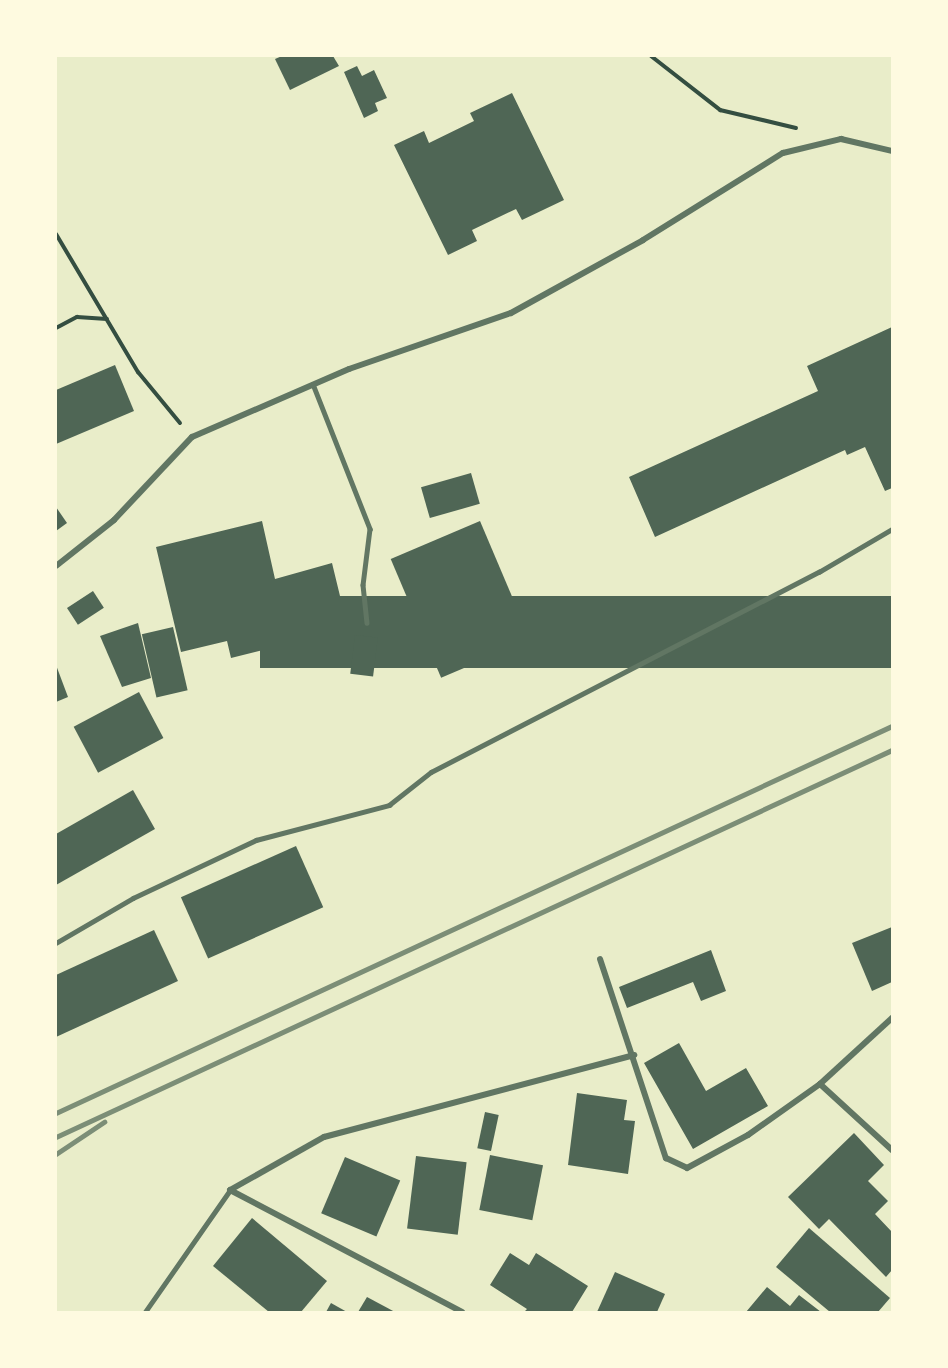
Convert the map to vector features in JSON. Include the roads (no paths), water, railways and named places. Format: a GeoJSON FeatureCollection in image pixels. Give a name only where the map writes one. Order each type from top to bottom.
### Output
{"type":"FeatureCollection","features":[{"type":"Feature","properties":{"kind":"street"},"geometry":{"type":"LineString","coordinates":[[56,566],[114,520],[192,437],[314,384],[511,313],[643,240],[783,153],[841,139],[892,151]]}},
{"type":"Feature","properties":{"kind":"street"},"geometry":{"type":"LineString","coordinates":[[600,959],[634,1055],[666,1158],[687,1168],[748,1135],[820,1084],[892,1018]]}},
{"type":"Feature","properties":{"kind":"street"},"geometry":{"type":"LineString","coordinates":[[230,1190],[324,1137],[634,1055]]}},
{"type":"Feature","properties":{"kind":"street"},"geometry":{"type":"LineString","coordinates":[[820,1084],[892,1150]]}},
{"type":"Feature","properties":{"kind":"street"},"geometry":{"type":"LineString","coordinates":[[230,1190],[462,1312]]}},
{"type":"Feature","properties":{"kind":"lane"},"geometry":{"type":"LineString","coordinates":[[314,384],[370,529],[363,585],[367,623]]}},
{"type":"Feature","properties":{"kind":"lane"},"geometry":{"type":"LineString","coordinates":[[56,943],[133,898],[256,840],[389,805],[431,772],[819,572],[892,530]]}},
{"type":"Feature","properties":{"kind":"lane"},"geometry":{"type":"LineString","coordinates":[[145,1312],[230,1190]]}},
{"type":"Feature","properties":{"kind":"railway"},"geometry":{"type":"LineString","coordinates":[[56,1113],[892,726]]}},
{"type":"Feature","properties":{"kind":"railway"},"geometry":{"type":"LineString","coordinates":[[56,1137],[892,750]]}},
{"type":"Feature","properties":{"kind":"railway"},"geometry":{"type":"LineString","coordinates":[[56,1154],[104,1122]]}}]}
